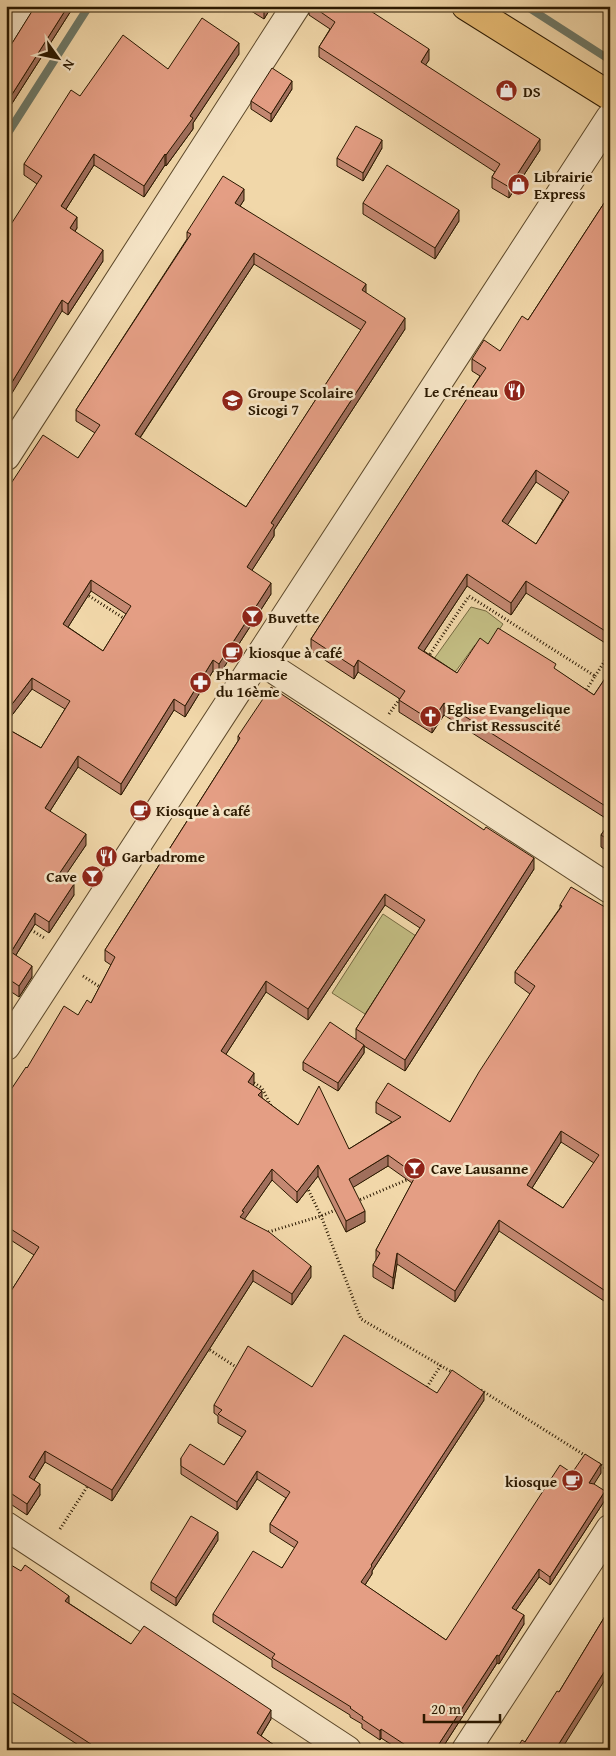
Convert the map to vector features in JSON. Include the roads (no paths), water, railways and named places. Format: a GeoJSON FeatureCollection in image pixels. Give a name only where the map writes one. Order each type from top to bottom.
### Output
{"type":"FeatureCollection","features":[{"type":"Feature","properties":{"kind":"main road"},"geometry":{"type":"LineString","coordinates":[[466,6],[610,96]]}},
{"type":"Feature","properties":{"kind":"street"},"geometry":{"type":"LineString","coordinates":[[6,29],[21,6]]}},
{"type":"Feature","properties":{"kind":"street"},"geometry":{"type":"LineString","coordinates":[[6,456],[296,6]]}},
{"type":"Feature","properties":{"kind":"street"},"geometry":{"type":"LineString","coordinates":[[6,1046],[610,118]]}},
{"type":"Feature","properties":{"kind":"street"},"geometry":{"type":"LineString","coordinates":[[258,659],[610,889]]}},
{"type":"Feature","properties":{"kind":"street"},"geometry":{"type":"LineString","coordinates":[[6,1526],[347,1750]]}},
{"type":"Feature","properties":{"kind":"street"},"geometry":{"type":"LineString","coordinates":[[466,1750],[610,1528]]}},
{"type":"Feature","properties":{"kind":"waterway"},"geometry":{"type":"LineString","coordinates":[[6,136],[89,6]]}},
{"type":"Feature","properties":{"kind":"waterway"},"geometry":{"type":"LineString","coordinates":[[526,6],[610,60]]}},
{"type":"Feature","properties":{"kind":"place","name":"DS"},"geometry":{"type":"Point","coordinates":[507,91]}},
{"type":"Feature","properties":{"kind":"place","name":"Librairie Express"},"geometry":{"type":"Point","coordinates":[518,185]}},
{"type":"Feature","properties":{"kind":"place","name":"Le Créneau"},"geometry":{"type":"Point","coordinates":[514,391]}},
{"type":"Feature","properties":{"kind":"place","name":"Groupe Scolaire Sicogi 7"},"geometry":{"type":"Point","coordinates":[232,401]}},
{"type":"Feature","properties":{"kind":"place","name":"Buvette"},"geometry":{"type":"Point","coordinates":[252,617]}},
{"type":"Feature","properties":{"kind":"place","name":"kiosque à café"},"geometry":{"type":"Point","coordinates":[233,652]}},
{"type":"Feature","properties":{"kind":"place","name":"Pharmacie du 16ème"},"geometry":{"type":"Point","coordinates":[200,683]}},
{"type":"Feature","properties":{"kind":"place","name":"Eglise Evangelique Christ Ressuscité"},"geometry":{"type":"Point","coordinates":[431,717]}},
{"type":"Feature","properties":{"kind":"place","name":"Kiosque à café"},"geometry":{"type":"Point","coordinates":[140,810]}},
{"type":"Feature","properties":{"kind":"place","name":"Garbadrome"},"geometry":{"type":"Point","coordinates":[106,856]}},
{"type":"Feature","properties":{"kind":"place","name":"Cave"},"geometry":{"type":"Point","coordinates":[93,876]}},
{"type":"Feature","properties":{"kind":"place","name":"Cave Lausanne"},"geometry":{"type":"Point","coordinates":[415,1168]}},
{"type":"Feature","properties":{"kind":"place","name":"kiosque"},"geometry":{"type":"Point","coordinates":[573,1481]}}]}
